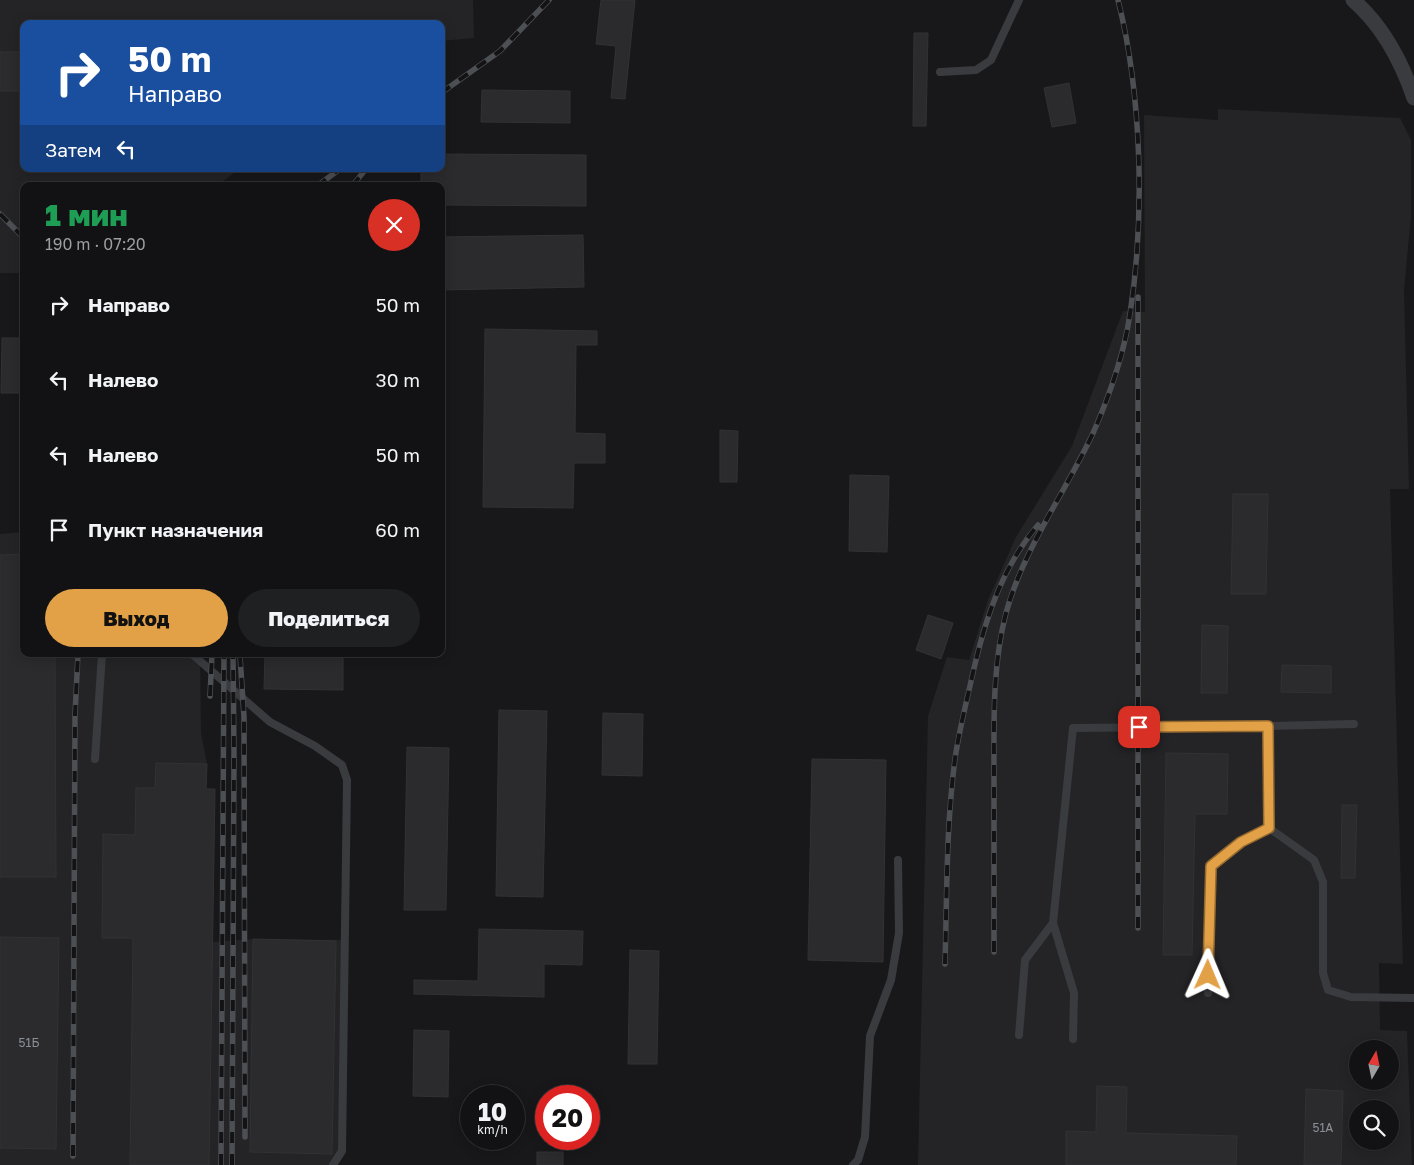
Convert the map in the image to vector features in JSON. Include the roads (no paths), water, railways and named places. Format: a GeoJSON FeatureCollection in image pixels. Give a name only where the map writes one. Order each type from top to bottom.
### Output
{"type":"FeatureCollection","features":[{"type":"Feature","properties":{"kind":"street"},"geometry":{"type":"LineString","coordinates":[[1353,0],[1364,10],[1389,44],[1406,73],[1414,98]]}},
{"type":"Feature","properties":{"kind":"lane"},"geometry":{"type":"LineString","coordinates":[[940,72],[976,70],[991,60],[1020,0]]}},
{"type":"Feature","properties":{"kind":"lane"},"geometry":{"type":"LineString","coordinates":[[96,759],[102,657]]}},
{"type":"Feature","properties":{"kind":"lane"},"geometry":{"type":"LineString","coordinates":[[195,657],[270,722],[315,746],[342,765],[347,780],[342,1151],[333,1165]]}},
{"type":"Feature","properties":{"kind":"lane"},"geometry":{"type":"LineString","coordinates":[[1073,1039],[1074,993],[1053,923],[1073,728],[1354,724]]}},
{"type":"Feature","properties":{"kind":"lane"},"geometry":{"type":"LineString","coordinates":[[1268,726],[1269,828]]}},
{"type":"Feature","properties":{"kind":"lane"},"geometry":{"type":"LineString","coordinates":[[1208,993],[1211,866],[1241,842],[1269,828]]}},
{"type":"Feature","properties":{"kind":"lane"},"geometry":{"type":"LineString","coordinates":[[1269,828],[1314,860],[1323,882],[1323,973],[1328,990],[1351,997],[1414,998]]}},
{"type":"Feature","properties":{"kind":"lane"},"geometry":{"type":"LineString","coordinates":[[852,1165],[858,1160],[865,1136],[870,1036],[890,980],[899,933],[898,860]]}},
{"type":"Feature","properties":{"kind":"lane"},"geometry":{"type":"LineString","coordinates":[[1019,1035],[1026,960],[1053,923]]}},
{"type":"Feature","properties":{"kind":"railway"},"geometry":{"type":"LineString","coordinates":[[445,90],[500,51],[549,0]]}},
{"type":"Feature","properties":{"kind":"railway"},"geometry":{"type":"LineString","coordinates":[[994,952],[994,716],[996,674],[1001,633],[1023,565],[1083,454],[1111,388],[1127,329],[1135,277],[1138,237],[1139,156],[1132,76],[1118,0]]}},
{"type":"Feature","properties":{"kind":"railway"},"geometry":{"type":"LineString","coordinates":[[322,182],[336,172]]}},
{"type":"Feature","properties":{"kind":"railway"},"geometry":{"type":"LineString","coordinates":[[355,182],[364,172]]}},
{"type":"Feature","properties":{"kind":"railway"},"geometry":{"type":"LineString","coordinates":[[0,214],[20,234]]}},
{"type":"Feature","properties":{"kind":"railway"},"geometry":{"type":"LineString","coordinates":[[1138,297],[1138,928]]}},
{"type":"Feature","properties":{"kind":"railway"},"geometry":{"type":"LineString","coordinates":[[945,964],[950,810],[955,759],[961,728],[988,617],[1014,559],[1038,525]]}},
{"type":"Feature","properties":{"kind":"railway"},"geometry":{"type":"LineString","coordinates":[[73,1156],[75,715],[78,657]]}},
{"type":"Feature","properties":{"kind":"railway"},"geometry":{"type":"LineString","coordinates":[[210,696],[212,657]]}},
{"type":"Feature","properties":{"kind":"railway"},"geometry":{"type":"LineString","coordinates":[[221,1165],[224,657]]}},
{"type":"Feature","properties":{"kind":"railway"},"geometry":{"type":"LineString","coordinates":[[232,1165],[233,657]]}},
{"type":"Feature","properties":{"kind":"railway"},"geometry":{"type":"LineString","coordinates":[[240,657],[244,717],[245,1137]]}}]}
